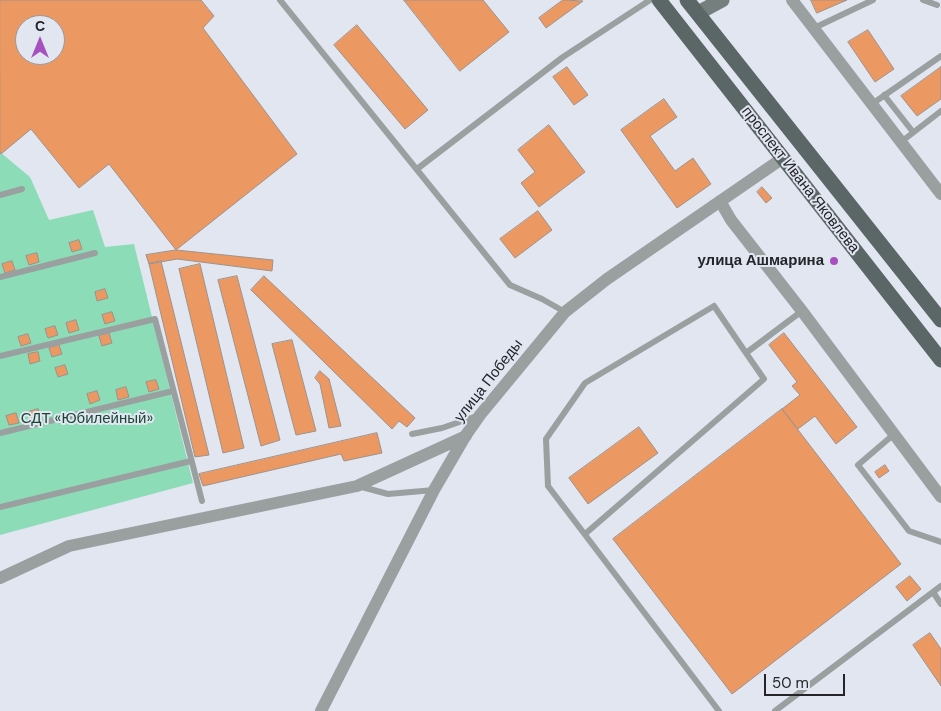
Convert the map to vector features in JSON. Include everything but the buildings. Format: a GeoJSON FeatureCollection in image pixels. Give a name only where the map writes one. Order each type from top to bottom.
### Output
{"type":"FeatureCollection","features":[{"type":"Feature","properties":{"kind":"main road","name":"проспект Ивана Яковлева"},"geometry":{"type":"LineString","coordinates":[[658,0],[941,360]]}},
{"type":"Feature","properties":{"kind":"main road","name":"проспект Ивана Яковлева"},"geometry":{"type":"LineString","coordinates":[[687,0],[941,320]]}},
{"type":"Feature","properties":{"kind":"main road"},"geometry":{"type":"LineString","coordinates":[[678,26],[722,0]]}},
{"type":"Feature","properties":{"kind":"street"},"geometry":{"type":"LineString","coordinates":[[792,0],[941,194]]}},
{"type":"Feature","properties":{"kind":"street","name":"улица Победы"},"geometry":{"type":"LineString","coordinates":[[321,711],[434,490],[466,436],[480,415],[565,312],[607,279],[783,158]]}},
{"type":"Feature","properties":{"kind":"street"},"geometry":{"type":"LineString","coordinates":[[720,201],[731,220],[941,498]]}},
{"type":"Feature","properties":{"kind":"street"},"geometry":{"type":"LineString","coordinates":[[0,578],[69,546],[357,486],[466,436]]}},
{"type":"Feature","properties":{"kind":"lane"},"geometry":{"type":"LineString","coordinates":[[280,0],[510,285],[565,312]]}},
{"type":"Feature","properties":{"kind":"lane"},"geometry":{"type":"LineString","coordinates":[[417,169],[564,57],[650,0]]}},
{"type":"Feature","properties":{"kind":"lane"},"geometry":{"type":"LineString","coordinates":[[814,28],[873,0]]}},
{"type":"Feature","properties":{"kind":"lane"},"geometry":{"type":"LineString","coordinates":[[924,0],[937,5]]}},
{"type":"Feature","properties":{"kind":"lane"},"geometry":{"type":"LineString","coordinates":[[872,104],[941,56]]}},
{"type":"Feature","properties":{"kind":"lane"},"geometry":{"type":"LineString","coordinates":[[884,96],[913,132]]}},
{"type":"Feature","properties":{"kind":"lane"},"geometry":{"type":"LineString","coordinates":[[901,142],[941,111]]}},
{"type":"Feature","properties":{"kind":"lane"},"geometry":{"type":"LineString","coordinates":[[0,195],[22,189]]}},
{"type":"Feature","properties":{"kind":"lane"},"geometry":{"type":"LineString","coordinates":[[0,277],[95,253]]}},
{"type":"Feature","properties":{"kind":"lane"},"geometry":{"type":"LineString","coordinates":[[585,534],[764,379],[714,306],[584,383],[546,439],[548,486],[719,711]]}},
{"type":"Feature","properties":{"kind":"lane"},"geometry":{"type":"LineString","coordinates":[[746,353],[802,312]]}},
{"type":"Feature","properties":{"kind":"lane"},"geometry":{"type":"LineString","coordinates":[[0,356],[155,319],[202,501]]}},
{"type":"Feature","properties":{"kind":"lane"},"geometry":{"type":"LineString","coordinates":[[0,433],[173,392]]}},
{"type":"Feature","properties":{"kind":"lane"},"geometry":{"type":"LineString","coordinates":[[412,434],[442,428],[480,415]]}},
{"type":"Feature","properties":{"kind":"lane"},"geometry":{"type":"LineString","coordinates":[[893,435],[858,465],[909,531],[941,542]]}},
{"type":"Feature","properties":{"kind":"lane"},"geometry":{"type":"LineString","coordinates":[[0,507],[191,461]]}},
{"type":"Feature","properties":{"kind":"lane"},"geometry":{"type":"LineString","coordinates":[[357,486],[388,494],[434,490]]}},
{"type":"Feature","properties":{"kind":"lane"},"geometry":{"type":"LineString","coordinates":[[775,711],[941,586]]}},
{"type":"Feature","properties":{"kind":"lane"},"geometry":{"type":"LineString","coordinates":[[933,592],[941,604]]}},
{"type":"Feature","properties":{"kind":"green space","name":"СДТ «Юбилейный»"},"geometry":{"type":"Polygon","coordinates":[[[0,152],[30,177],[49,220],[93,210],[105,247],[134,244],[193,483],[0,535],[0,152]]]}},
{"type":"Feature","properties":{"kind":"place","name":"улица Ашмарина"},"geometry":{"type":"Point","coordinates":[834,261]}}]}
